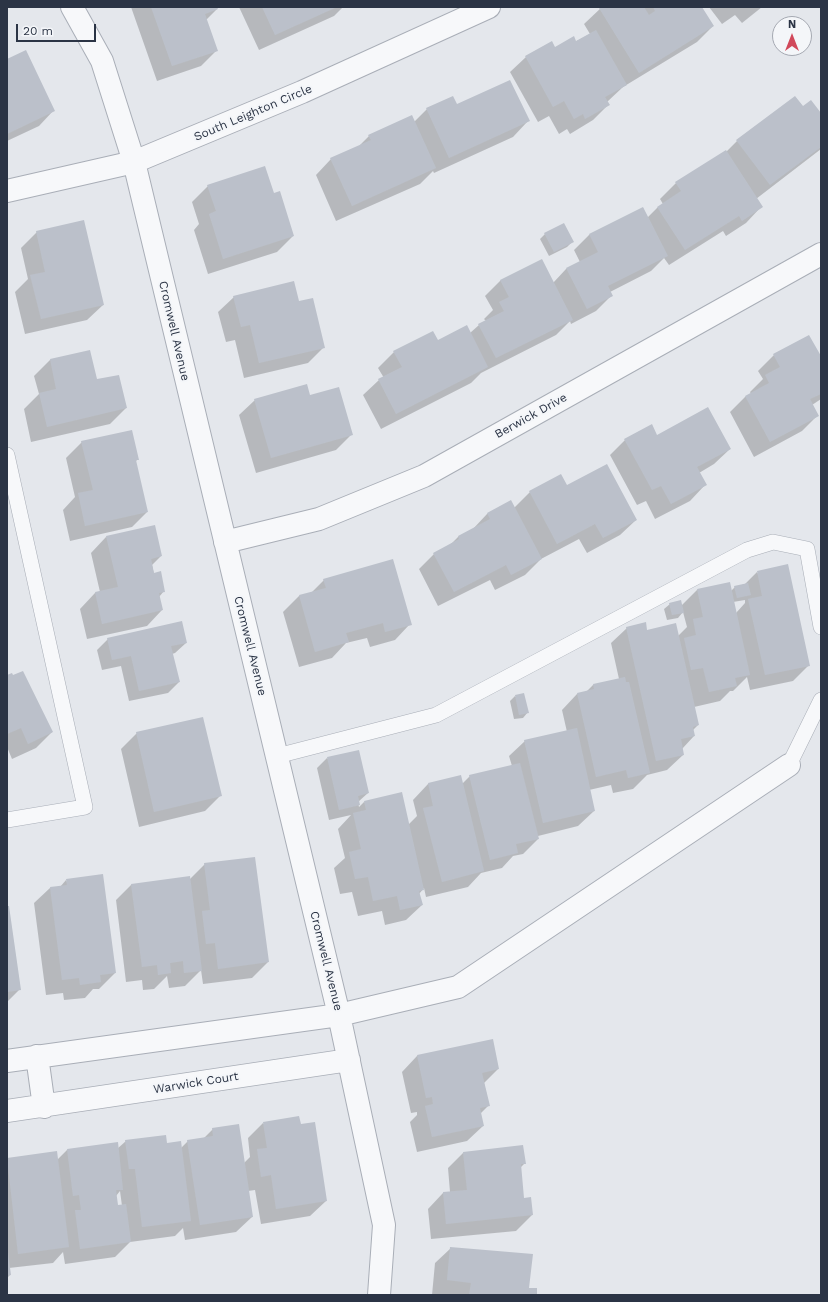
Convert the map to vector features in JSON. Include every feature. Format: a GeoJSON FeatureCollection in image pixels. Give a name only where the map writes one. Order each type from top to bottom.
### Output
{"type":"FeatureCollection","features":[{"type":"Feature","properties":{"kind":"street","name":"Cromwell Avenue"},"geometry":{"type":"LineString","coordinates":[[72,7],[102,61],[134,162],[339,1015],[384,1225],[379,1295]]}},
{"type":"Feature","properties":{"kind":"street","name":"South Leighton Circle"},"geometry":{"type":"LineString","coordinates":[[7,191],[134,162],[302,92],[489,7]]}},
{"type":"Feature","properties":{"kind":"street","name":"Berwick Drive"},"geometry":{"type":"LineString","coordinates":[[225,542],[319,519],[424,476],[821,254]]}},
{"type":"Feature","properties":{"kind":"street"},"geometry":{"type":"LineString","coordinates":[[7,1061],[339,1015],[458,987],[790,765]]}},
{"type":"Feature","properties":{"kind":"street"},"geometry":{"type":"LineString","coordinates":[[37,1056],[44,1107]]}},
{"type":"Feature","properties":{"kind":"street","name":"Warwick Court"},"geometry":{"type":"LineString","coordinates":[[7,1112],[349,1060]]}},
{"type":"Feature","properties":{"kind":"lane"},"geometry":{"type":"LineString","coordinates":[[7,455],[85,807],[7,820]]}},
{"type":"Feature","properties":{"kind":"lane"},"geometry":{"type":"LineString","coordinates":[[277,756],[436,715],[747,550],[773,542],[807,549],[821,627]]}},
{"type":"Feature","properties":{"kind":"lane"},"geometry":{"type":"LineString","coordinates":[[790,765],[821,700]]}},
{"type":"Feature","properties":{"kind":"building"},"geometry":{"type":"Polygon","coordinates":[[[151,7],[217,7],[218,9],[205,14],[218,51],[172,66],[151,7]]]}},
{"type":"Feature","properties":{"kind":"building"},"geometry":{"type":"Polygon","coordinates":[[[262,7],[337,7],[275,35],[262,7]]]}},
{"type":"Feature","properties":{"kind":"building"},"geometry":{"type":"Polygon","coordinates":[[[644,7],[649,15],[655,11],[653,7],[702,7],[714,26],[639,73],[599,8],[644,7]]]}},
{"type":"Feature","properties":{"kind":"building"},"geometry":{"type":"Polygon","coordinates":[[[596,30],[627,85],[605,97],[610,105],[585,119],[583,114],[574,119],[564,101],[553,107],[525,56],[552,41],[555,47],[574,36],[576,41],[596,30]]]}},
{"type":"Feature","properties":{"kind":"building"},"geometry":{"type":"Polygon","coordinates":[[[26,50],[55,111],[7,134],[7,59],[26,50]]]}},
{"type":"Feature","properties":{"kind":"building"},"geometry":{"type":"Polygon","coordinates":[[[510,80],[530,121],[449,158],[426,108],[453,96],[457,104],[510,80]]]}},
{"type":"Feature","properties":{"kind":"building"},"geometry":{"type":"Polygon","coordinates":[[[795,96],[803,106],[811,100],[821,113],[821,147],[770,185],[736,140],[795,96]]]}},
{"type":"Feature","properties":{"kind":"building"},"geometry":{"type":"Polygon","coordinates":[[[412,115],[436,168],[352,206],[330,158],[371,140],[368,135],[412,115]]]}},
{"type":"Feature","properties":{"kind":"building"},"geometry":{"type":"Polygon","coordinates":[[[726,150],[763,207],[742,221],[739,216],[685,250],[657,207],[681,191],[675,182],[726,150]]]}},
{"type":"Feature","properties":{"kind":"building"},"geometry":{"type":"Polygon","coordinates":[[[265,166],[274,193],[280,191],[294,236],[223,259],[209,214],[216,211],[207,185],[265,166]]]}},
{"type":"Feature","properties":{"kind":"building"},"geometry":{"type":"Polygon","coordinates":[[[643,207],[668,256],[608,286],[613,296],[587,309],[566,268],[598,252],[589,234],[643,207]]]}},
{"type":"Feature","properties":{"kind":"building"},"geometry":{"type":"Polygon","coordinates":[[[84,220],[104,305],[41,319],[30,275],[45,272],[36,231],[84,220]]]}},
{"type":"Feature","properties":{"kind":"building"},"geometry":{"type":"Polygon","coordinates":[[[564,223],[574,242],[554,252],[544,233],[564,223]]]}},
{"type":"Feature","properties":{"kind":"building"},"geometry":{"type":"Polygon","coordinates":[[[542,259],[573,320],[496,358],[478,324],[504,311],[499,302],[509,297],[500,280],[542,259]]]}},
{"type":"Feature","properties":{"kind":"building"},"geometry":{"type":"Polygon","coordinates":[[[294,281],[299,301],[313,298],[325,348],[259,363],[250,325],[241,327],[233,296],[294,281]]]}},
{"type":"Feature","properties":{"kind":"building"},"geometry":{"type":"Polygon","coordinates":[[[467,325],[488,367],[396,414],[378,379],[402,367],[393,351],[433,331],[438,340],[467,325]]]}},
{"type":"Feature","properties":{"kind":"building"},"geometry":{"type":"Polygon","coordinates":[[[809,335],[821,356],[821,394],[810,399],[819,416],[770,442],[745,396],[769,383],[765,375],[780,367],[773,354],[809,335]]]}},
{"type":"Feature","properties":{"kind":"building"},"geometry":{"type":"Polygon","coordinates":[[[90,350],[97,379],[119,375],[127,408],[47,427],[39,393],[56,389],[50,359],[90,350]]]}},
{"type":"Feature","properties":{"kind":"building"},"geometry":{"type":"Polygon","coordinates":[[[307,384],[310,395],[339,387],[353,435],[271,458],[254,399],[307,384]]]}},
{"type":"Feature","properties":{"kind":"building"},"geometry":{"type":"Polygon","coordinates":[[[708,407],[731,449],[697,467],[707,485],[671,504],[661,486],[652,490],[624,439],[652,424],[657,435],[708,407]]]}},
{"type":"Feature","properties":{"kind":"building"},"geometry":{"type":"Polygon","coordinates":[[[132,430],[139,460],[136,460],[148,512],[85,526],[78,493],[93,490],[81,441],[132,430]]]}},
{"type":"Feature","properties":{"kind":"building"},"geometry":{"type":"Polygon","coordinates":[[[607,464],[637,520],[603,538],[595,524],[557,544],[529,491],[561,474],[567,485],[607,464]]]}},
{"type":"Feature","properties":{"kind":"building"},"geometry":{"type":"Polygon","coordinates":[[[511,500],[542,559],[511,575],[506,565],[454,592],[433,553],[459,539],[458,536],[490,519],[487,513],[511,500]]]}},
{"type":"Feature","properties":{"kind":"building"},"geometry":{"type":"Polygon","coordinates":[[[155,525],[162,556],[151,559],[154,573],[161,571],[165,592],[159,593],[163,610],[102,624],[95,592],[118,587],[106,536],[155,525]]]}},
{"type":"Feature","properties":{"kind":"building"},"geometry":{"type":"Polygon","coordinates":[[[393,559],[412,625],[385,632],[383,623],[346,633],[349,642],[315,652],[299,595],[326,588],[323,579],[393,559]]]}},
{"type":"Feature","properties":{"kind":"building"},"geometry":{"type":"Polygon","coordinates":[[[788,564],[810,666],[765,675],[748,599],[762,596],[757,571],[788,564]]]}},
{"type":"Feature","properties":{"kind":"building"},"geometry":{"type":"Polygon","coordinates":[[[730,582],[750,675],[735,678],[737,686],[709,692],[703,668],[691,670],[684,638],[696,635],[693,619],[703,617],[697,589],[730,582]]]}},
{"type":"Feature","properties":{"kind":"building"},"geometry":{"type":"Polygon","coordinates":[[[748,583],[751,595],[737,598],[734,586],[748,583]]]}},
{"type":"Feature","properties":{"kind":"building"},"geometry":{"type":"Polygon","coordinates":[[[681,600],[684,613],[672,615],[669,603],[681,600]]]}},
{"type":"Feature","properties":{"kind":"building"},"geometry":{"type":"Polygon","coordinates":[[[182,621],[187,643],[171,646],[180,682],[139,691],[131,656],[112,660],[107,638],[182,621]]]}},
{"type":"Feature","properties":{"kind":"building"},"geometry":{"type":"Polygon","coordinates":[[[646,622],[647,630],[676,623],[699,725],[693,727],[695,736],[681,739],[684,755],[656,761],[626,627],[646,622]]]}},
{"type":"Feature","properties":{"kind":"building"},"geometry":{"type":"Polygon","coordinates":[[[23,671],[53,732],[28,744],[21,728],[7,734],[7,675],[12,673],[13,675],[23,671]]]}},
{"type":"Feature","properties":{"kind":"building"},"geometry":{"type":"Polygon","coordinates":[[[625,677],[626,682],[629,682],[650,773],[628,778],[626,770],[596,777],[577,693],[594,689],[593,684],[625,677]]]}},
{"type":"Feature","properties":{"kind":"building"},"geometry":{"type":"Polygon","coordinates":[[[524,693],[529,713],[519,715],[515,695],[524,693]]]}},
{"type":"Feature","properties":{"kind":"building"},"geometry":{"type":"Polygon","coordinates":[[[203,717],[222,796],[154,812],[136,732],[203,717]]]}},
{"type":"Feature","properties":{"kind":"building"},"geometry":{"type":"Polygon","coordinates":[[[577,728],[595,811],[543,823],[524,740],[577,728]]]}},
{"type":"Feature","properties":{"kind":"building"},"geometry":{"type":"Polygon","coordinates":[[[359,750],[369,793],[358,796],[360,805],[339,810],[327,757],[359,750]]]}},
{"type":"Feature","properties":{"kind":"building"},"geometry":{"type":"Polygon","coordinates":[[[520,763],[539,839],[516,844],[518,853],[490,860],[469,775],[520,763]]]}},
{"type":"Feature","properties":{"kind":"building"},"geometry":{"type":"Polygon","coordinates":[[[461,775],[484,871],[442,882],[423,808],[433,806],[428,783],[461,775]]]}},
{"type":"Feature","properties":{"kind":"building"},"geometry":{"type":"Polygon","coordinates":[[[402,792],[424,890],[419,891],[423,905],[400,910],[397,896],[373,901],[368,877],[355,879],[349,852],[361,849],[353,813],[366,810],[364,801],[402,792]]]}},
{"type":"Feature","properties":{"kind":"building"},"geometry":{"type":"Polygon","coordinates":[[[255,857],[269,962],[218,969],[215,943],[206,944],[202,911],[210,910],[204,863],[255,857]]]}},
{"type":"Feature","properties":{"kind":"building"},"geometry":{"type":"Polygon","coordinates":[[[103,874],[116,973],[100,975],[101,982],[80,985],[79,978],[62,980],[50,887],[67,885],[66,879],[103,874]]]}},
{"type":"Feature","properties":{"kind":"building"},"geometry":{"type":"Polygon","coordinates":[[[190,876],[202,971],[184,973],[183,961],[170,963],[171,973],[158,975],[157,965],[142,967],[131,884],[190,876]]]}},
{"type":"Feature","properties":{"kind":"building"},"geometry":{"type":"Polygon","coordinates":[[[7,906],[9,906],[21,990],[7,992],[7,906]]]}},
{"type":"Feature","properties":{"kind":"building"},"geometry":{"type":"Polygon","coordinates":[[[493,1039],[499,1069],[482,1073],[490,1106],[480,1108],[484,1126],[432,1137],[425,1106],[433,1104],[432,1097],[426,1098],[417,1055],[493,1039]]]}},
{"type":"Feature","properties":{"kind":"building"},"geometry":{"type":"Polygon","coordinates":[[[299,1116],[301,1124],[315,1122],[327,1201],[276,1209],[271,1175],[261,1177],[257,1149],[267,1148],[263,1122],[299,1116]]]}},
{"type":"Feature","properties":{"kind":"building"},"geometry":{"type":"Polygon","coordinates":[[[239,1124],[253,1217],[200,1225],[187,1140],[213,1136],[212,1128],[239,1124]]]}},
{"type":"Feature","properties":{"kind":"building"},"geometry":{"type":"Polygon","coordinates":[[[166,1135],[167,1143],[181,1141],[191,1221],[142,1227],[135,1169],[129,1169],[125,1140],[166,1135]]]}},
{"type":"Feature","properties":{"kind":"building"},"geometry":{"type":"Polygon","coordinates":[[[118,1142],[123,1190],[116,1190],[118,1205],[126,1204],[131,1242],[80,1249],[75,1210],[81,1210],[79,1195],[73,1196],[67,1149],[118,1142]]]}},
{"type":"Feature","properties":{"kind":"building"},"geometry":{"type":"Polygon","coordinates":[[[523,1145],[526,1164],[521,1164],[524,1198],[531,1197],[533,1215],[446,1224],[443,1192],[467,1190],[463,1152],[523,1145]]]}},
{"type":"Feature","properties":{"kind":"building"},"geometry":{"type":"Polygon","coordinates":[[[57,1151],[69,1247],[18,1254],[7,1158],[57,1151]]]}},
{"type":"Feature","properties":{"kind":"building"},"geometry":{"type":"Polygon","coordinates":[[[450,1247],[533,1254],[529,1288],[537,1288],[537,1295],[469,1295],[471,1283],[447,1280],[450,1247]]]}},
{"type":"Feature","properties":{"kind":"building"},"geometry":{"type":"Polygon","coordinates":[[[7,1253],[11,1275],[7,1276],[7,1253]]]}}]}
